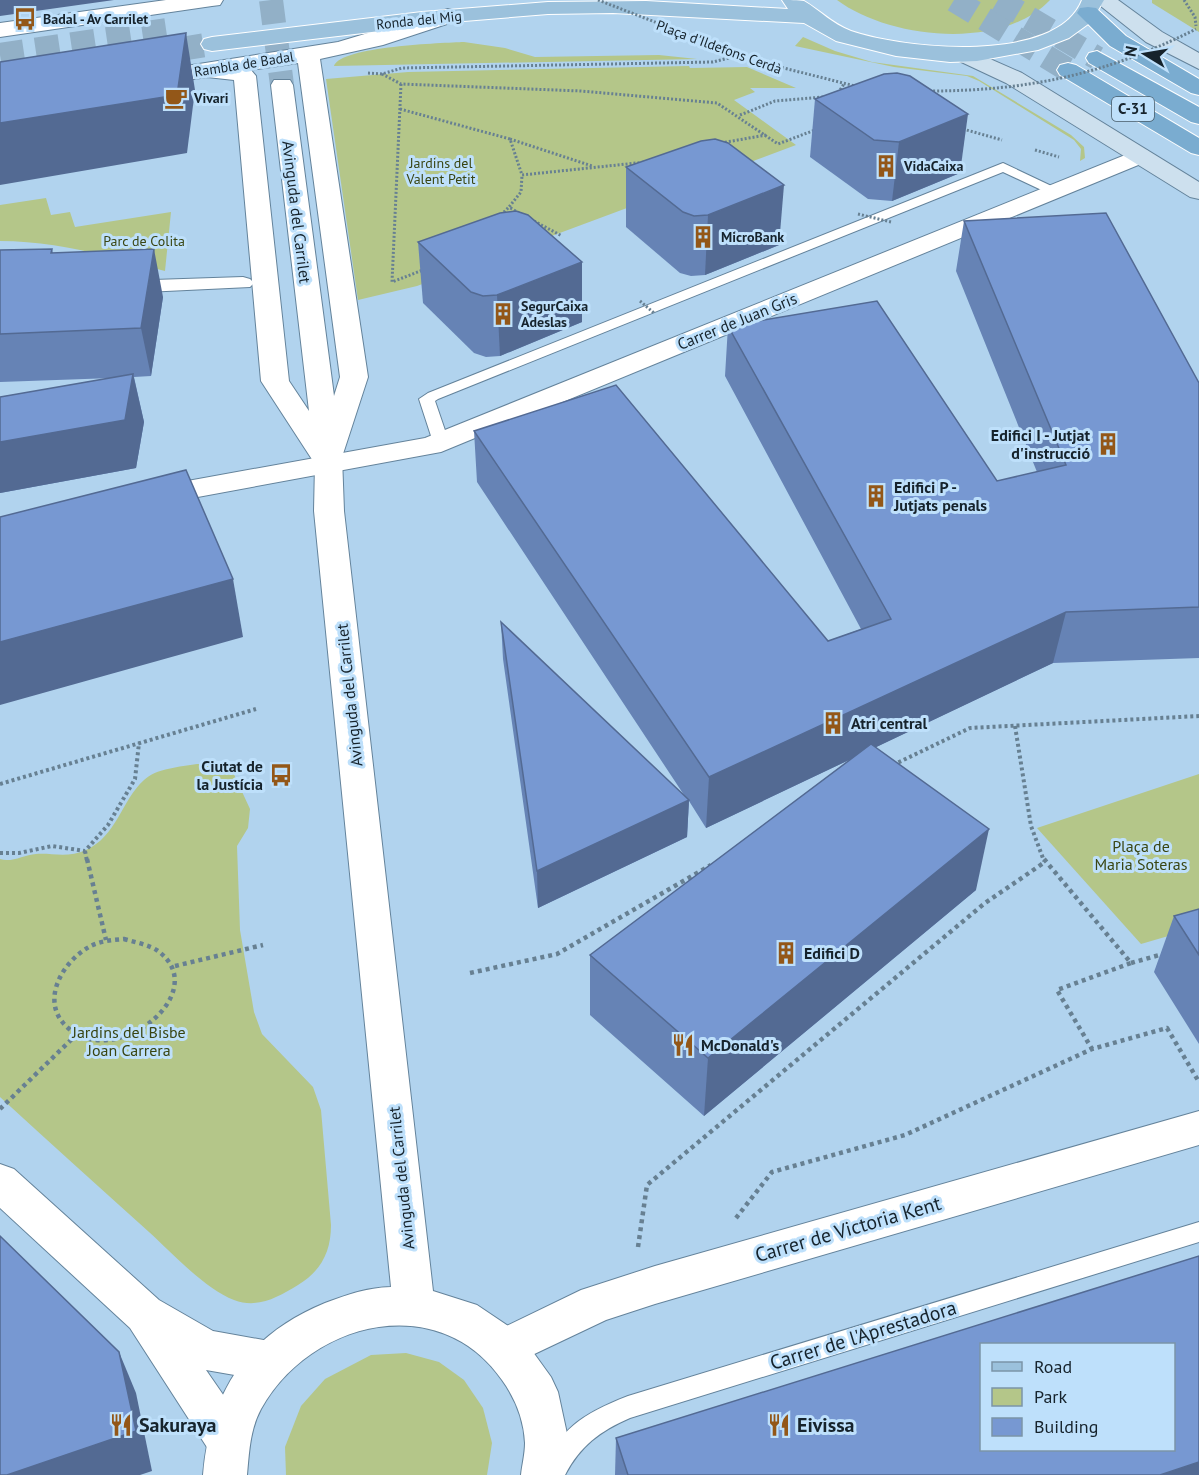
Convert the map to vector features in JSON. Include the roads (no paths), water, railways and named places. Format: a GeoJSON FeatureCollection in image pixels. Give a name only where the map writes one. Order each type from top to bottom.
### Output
{"type":"FeatureCollection","features":[{"type":"Feature","properties":{"kind":"highway"},"geometry":{"type":"LineString","coordinates":[[1095,4],[1118,41],[1199,88]]}},
{"type":"Feature","properties":{"kind":"highway","name":"C-31"},"geometry":{"type":"LineString","coordinates":[[1097,58],[1199,117]]}},
{"type":"Feature","properties":{"kind":"highway","name":"C-31"},"geometry":{"type":"LineString","coordinates":[[1068,70],[1199,148]]}},
{"type":"Feature","properties":{"kind":"main road"},"geometry":{"type":"LineString","coordinates":[[791,0],[807,17],[842,36],[886,48],[964,55],[991,53],[1041,42],[1063,33],[1095,4],[1199,62]]}},
{"type":"Feature","properties":{"kind":"main road","name":"Ronda del Mig"},"geometry":{"type":"LineString","coordinates":[[250,18],[209,34],[549,8],[639,7],[807,17]]}},
{"type":"Feature","properties":{"kind":"main road"},"geometry":{"type":"LineString","coordinates":[[964,55],[1014,78],[1199,192]]}},
{"type":"Feature","properties":{"kind":"street"},"geometry":{"type":"LineString","coordinates":[[0,30],[212,0]]}},
{"type":"Feature","properties":{"kind":"street","name":"Rambla de Badal"},"geometry":{"type":"LineString","coordinates":[[124,83],[308,54],[396,36],[448,16]]}},
{"type":"Feature","properties":{"kind":"street"},"geometry":{"type":"LineString","coordinates":[[308,54],[354,377],[328,464]]}},
{"type":"Feature","properties":{"kind":"street"},"geometry":{"type":"LineString","coordinates":[[200,70],[235,72],[245,76],[275,381],[328,464]]}},
{"type":"Feature","properties":{"kind":"street","name":"Avinguda del Carrilet"},"geometry":{"type":"LineString","coordinates":[[282,85],[328,464],[329,511],[414,1305]]}},
{"type":"Feature","properties":{"kind":"street","name":"Carrer de Juan Gris"},"geometry":{"type":"LineString","coordinates":[[125,502],[328,464],[415,451],[1140,156]]}},
{"type":"Feature","properties":{"kind":"street"},"geometry":{"type":"LineString","coordinates":[[104,287],[243,283]]}},
{"type":"Feature","properties":{"kind":"street","name":"Carrer de Victoria Kent"},"geometry":{"type":"LineString","coordinates":[[505,1348],[596,1304],[655,1285],[1199,1128]]}},
{"type":"Feature","properties":{"kind":"street"},"geometry":{"type":"LineString","coordinates":[[0,1182],[144,1314],[206,1350],[269,1361]]}},
{"type":"Feature","properties":{"kind":"street"},"geometry":{"type":"LineString","coordinates":[[226,1457],[242,1399],[269,1361],[314,1328],[363,1308],[414,1305],[462,1319],[505,1348],[536,1392],[547,1443],[543,1475]]}},
{"type":"Feature","properties":{"kind":"street"},"geometry":{"type":"LineString","coordinates":[[144,1314],[226,1457]]}},
{"type":"Feature","properties":{"kind":"lane"},"geometry":{"type":"LineString","coordinates":[[441,442],[427,399],[433,396],[1003,168],[1055,191]]}},
{"type":"Feature","properties":{"kind":"lane","name":"Carrer de l'Aprestadora"},"geometry":{"type":"LineString","coordinates":[[552,1475],[569,1445],[591,1426],[624,1410],[709,1381],[1199,1232]]}},
{"type":"Feature","properties":{"kind":"tunnel"},"geometry":{"type":"LineString","coordinates":[[271,0],[282,85]]}},
{"type":"Feature","properties":{"kind":"tunnel"},"geometry":{"type":"LineString","coordinates":[[954,0],[1068,70]]}},
{"type":"Feature","properties":{"kind":"tunnel"},"geometry":{"type":"LineString","coordinates":[[998,0],[1097,58]]}},
{"type":"Feature","properties":{"kind":"tunnel"},"geometry":{"type":"LineString","coordinates":[[0,55],[174,29]]}},
{"type":"Feature","properties":{"kind":"tunnel"},"geometry":{"type":"LineString","coordinates":[[144,55],[212,44]]}},
{"type":"Feature","properties":{"kind":"place","name":"Badal - Av Carrilet"},"geometry":{"type":"Point","coordinates":[25,19]}},
{"type":"Feature","properties":{"kind":"place","name":"Vivari"},"geometry":{"type":"Point","coordinates":[176,98]}},
{"type":"Feature","properties":{"kind":"place","name":"VidaCaixa"},"geometry":{"type":"Point","coordinates":[886,166]}},
{"type":"Feature","properties":{"kind":"place","name":"MicroBank"},"geometry":{"type":"Point","coordinates":[703,237]}},
{"type":"Feature","properties":{"kind":"place","name":"SegurCaixa Adeslas"},"geometry":{"type":"Point","coordinates":[503,314]}},
{"type":"Feature","properties":{"kind":"place","name":"Edifici I - Jutjat d'instrucció"},"geometry":{"type":"Point","coordinates":[1108,444]}},
{"type":"Feature","properties":{"kind":"place","name":"Edifici P - Jutjats penals"},"geometry":{"type":"Point","coordinates":[876,496]}},
{"type":"Feature","properties":{"kind":"place","name":"Atri central"},"geometry":{"type":"Point","coordinates":[833,723]}},
{"type":"Feature","properties":{"kind":"place","name":"Ciutat de la Justícia"},"geometry":{"type":"Point","coordinates":[281,775]}},
{"type":"Feature","properties":{"kind":"place","name":"Edifici D"},"geometry":{"type":"Point","coordinates":[786,953]}},
{"type":"Feature","properties":{"kind":"place","name":"McDonald's"},"geometry":{"type":"Point","coordinates":[683,1045]}},
{"type":"Feature","properties":{"kind":"place","name":"Sakuraya"},"geometry":{"type":"Point","coordinates":[121,1425]}},
{"type":"Feature","properties":{"kind":"place","name":"Eivissa"},"geometry":{"type":"Point","coordinates":[779,1425]}},
{"type":"Feature","properties":{"kind":"park label","name":"Jardins del Valent Petit"},"geometry":{"type":"Point","coordinates":[441,172]}},
{"type":"Feature","properties":{"kind":"park label","name":"Parc de Colita"},"geometry":{"type":"Point","coordinates":[144,241]}},
{"type":"Feature","properties":{"kind":"park label","name":"Plaça de Maria Soteras"},"geometry":{"type":"Point","coordinates":[1141,855]}},
{"type":"Feature","properties":{"kind":"park label","name":"Jardins del Bisbe Joan Carrera"},"geometry":{"type":"Point","coordinates":[129,1041]}}]}
